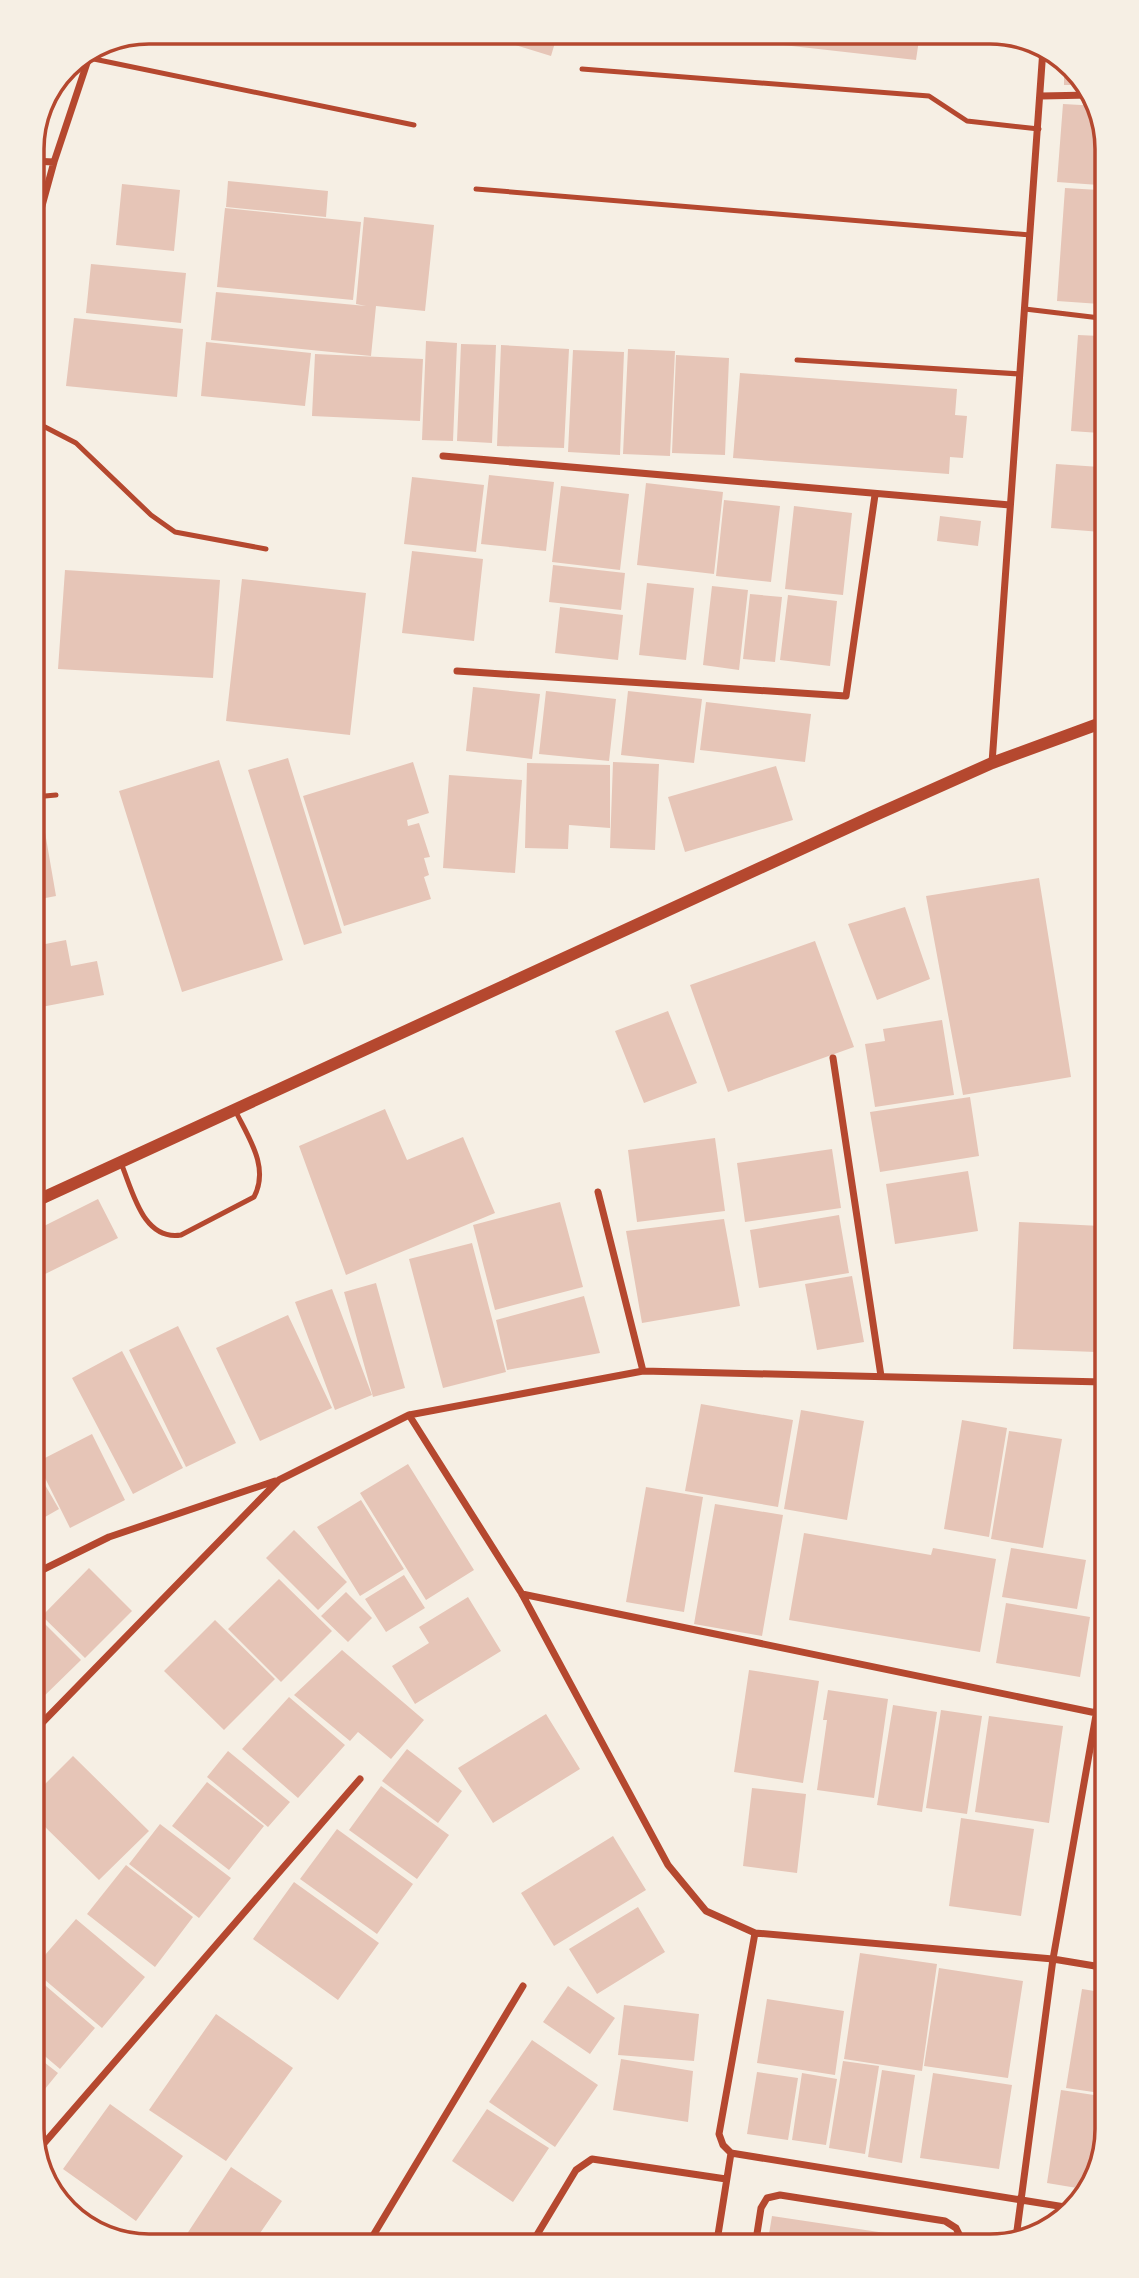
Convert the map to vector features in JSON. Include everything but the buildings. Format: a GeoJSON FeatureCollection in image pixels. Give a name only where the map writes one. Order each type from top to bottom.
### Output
{"type":"FeatureCollection","features":[{"type":"Feature","properties":{"kind":"street"},"geometry":{"type":"LineString","coordinates":[[992,763],[1043,58]]}},
{"type":"Feature","properties":{"kind":"street"},"geometry":{"type":"LineString","coordinates":[[44,198],[87,65]]}},
{"type":"Feature","properties":{"kind":"street"},"geometry":{"type":"LineString","coordinates":[[1041,96],[1080,95]]}},
{"type":"Feature","properties":{"kind":"street"},"geometry":{"type":"LineString","coordinates":[[44,162],[54,162]]}},
{"type":"Feature","properties":{"kind":"street"},"geometry":{"type":"LineString","coordinates":[[443,456],[1010,505]]}},
{"type":"Feature","properties":{"kind":"street"},"geometry":{"type":"LineString","coordinates":[[457,671],[846,696],[875,495]]}},
{"type":"Feature","properties":{"kind":"street"},"geometry":{"type":"LineString","coordinates":[[44,1197],[992,763],[1095,725]]}},
{"type":"Feature","properties":{"kind":"street"},"geometry":{"type":"LineString","coordinates":[[833,1058],[881,1376]]}},
{"type":"Feature","properties":{"kind":"street"},"geometry":{"type":"LineString","coordinates":[[598,1192],[643,1371]]}},
{"type":"Feature","properties":{"kind":"street"},"geometry":{"type":"LineString","coordinates":[[44,1569],[109,1537],[279,1480],[409,1415],[643,1371],[1095,1382]]}},
{"type":"Feature","properties":{"kind":"street"},"geometry":{"type":"LineString","coordinates":[[409,1415],[522,1594],[668,1866],[706,1911],[755,1933],[1053,1959],[1095,1966]]}},
{"type":"Feature","properties":{"kind":"street"},"geometry":{"type":"LineString","coordinates":[[44,1721],[279,1480]]}},
{"type":"Feature","properties":{"kind":"street"},"geometry":{"type":"LineString","coordinates":[[522,1594],[1095,1714]]}},
{"type":"Feature","properties":{"kind":"street"},"geometry":{"type":"LineString","coordinates":[[1017,2230],[1053,1959],[1095,1720]]}},
{"type":"Feature","properties":{"kind":"street"},"geometry":{"type":"LineString","coordinates":[[45,2142],[360,1779]]}},
{"type":"Feature","properties":{"kind":"street"},"geometry":{"type":"LineString","coordinates":[[755,1933],[719,2134],[723,2145],[731,2153],[1061,2206]]}},
{"type":"Feature","properties":{"kind":"street"},"geometry":{"type":"LineString","coordinates":[[374,2234],[523,1986]]}},
{"type":"Feature","properties":{"kind":"street"},"geometry":{"type":"LineString","coordinates":[[718,2234],[731,2153]]}},
{"type":"Feature","properties":{"kind":"street"},"geometry":{"type":"LineString","coordinates":[[537,2234],[576,2170],[592,2159],[726,2179]]}},
{"type":"Feature","properties":{"kind":"street"},"geometry":{"type":"LineString","coordinates":[[757,2234],[761,2208],[767,2198],[780,2195],[945,2221],[956,2228],[959,2234]]}},
{"type":"Feature","properties":{"kind":"lane"},"geometry":{"type":"LineString","coordinates":[[94,59],[414,125]]}},
{"type":"Feature","properties":{"kind":"lane"},"geometry":{"type":"LineString","coordinates":[[582,69],[929,96],[967,121],[1039,129]]}},
{"type":"Feature","properties":{"kind":"lane"},"geometry":{"type":"LineString","coordinates":[[476,189],[1031,235]]}},
{"type":"Feature","properties":{"kind":"lane"},"geometry":{"type":"LineString","coordinates":[[1025,309],[1095,317]]}},
{"type":"Feature","properties":{"kind":"lane"},"geometry":{"type":"LineString","coordinates":[[797,360],[1020,374]]}},
{"type":"Feature","properties":{"kind":"lane"},"geometry":{"type":"LineString","coordinates":[[44,427],[76,443],[151,515],[176,532],[266,549]]}},
{"type":"Feature","properties":{"kind":"lane"},"geometry":{"type":"LineString","coordinates":[[44,796],[56,795]]}},
{"type":"Feature","properties":{"kind":"lane"},"geometry":{"type":"LineString","coordinates":[[120,1162],[149,1225],[168,1237],[181,1235],[254,1197],[259,1188],[260,1161],[236,1110]]}}]}
